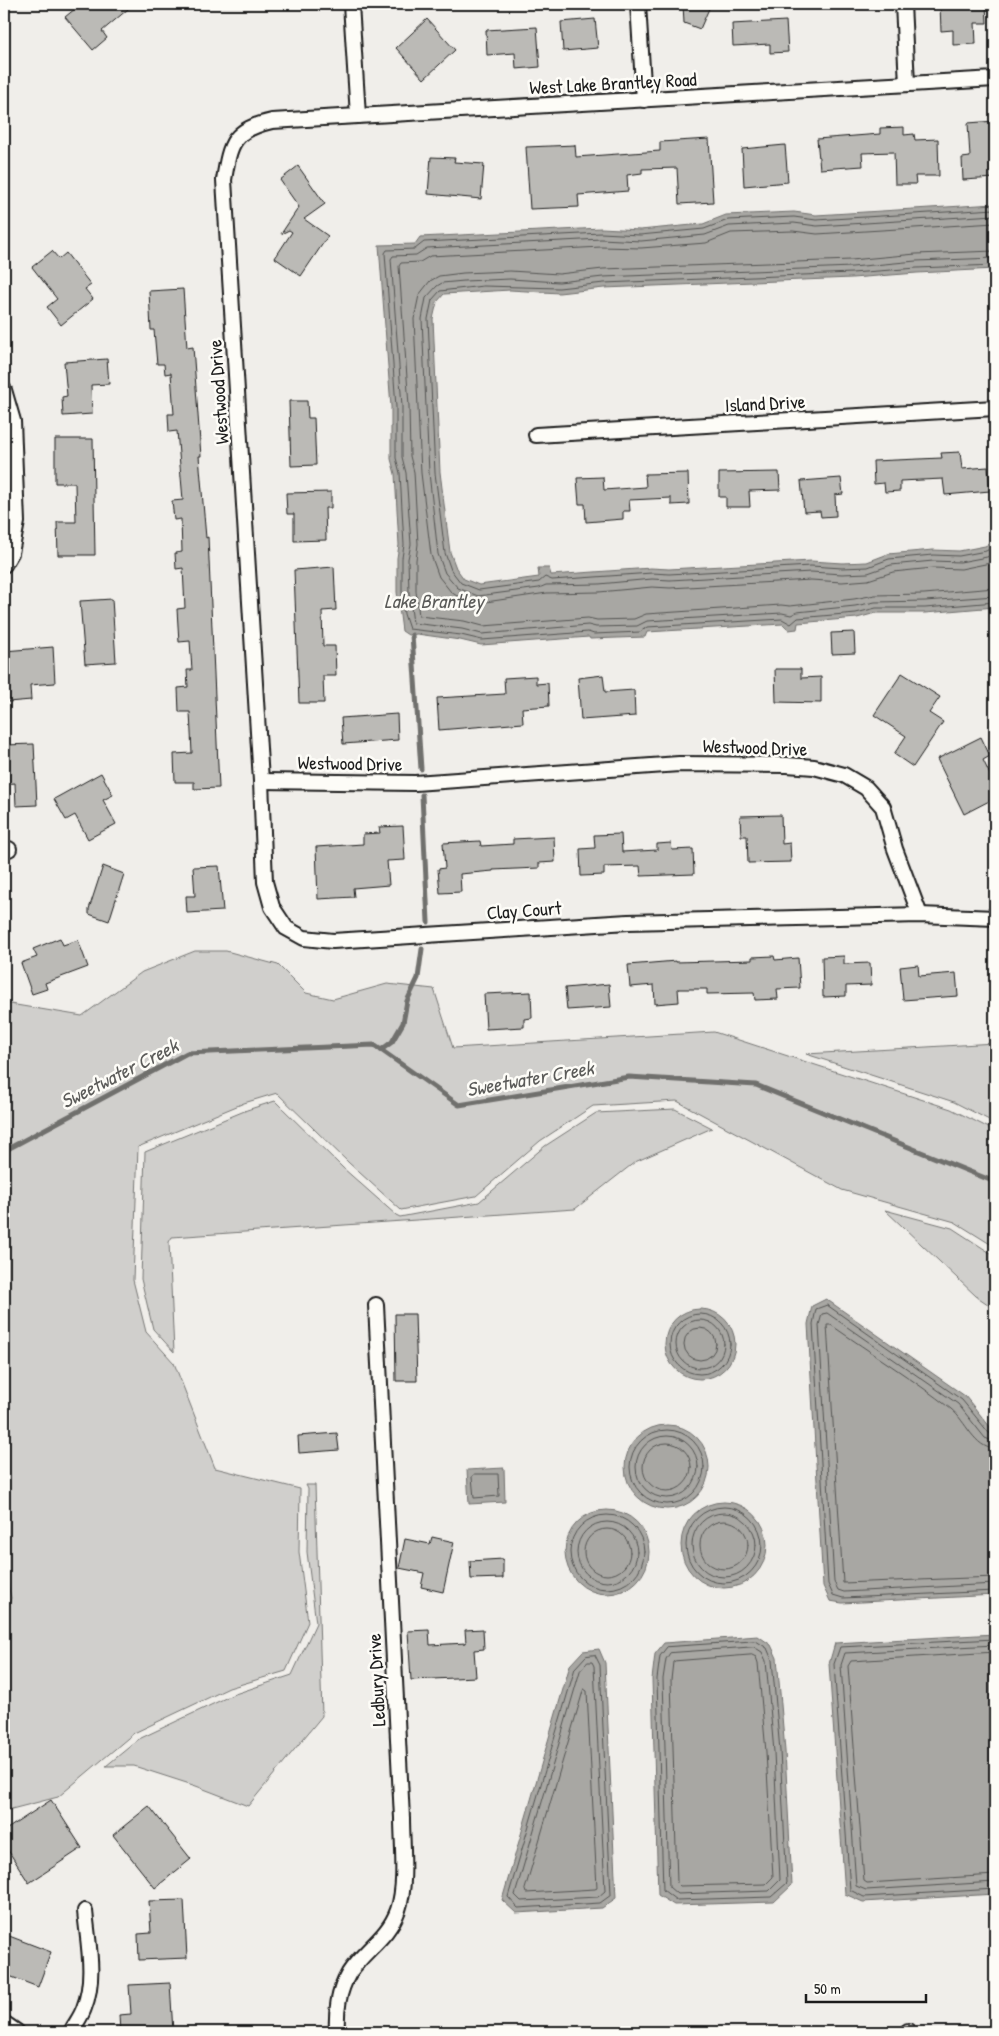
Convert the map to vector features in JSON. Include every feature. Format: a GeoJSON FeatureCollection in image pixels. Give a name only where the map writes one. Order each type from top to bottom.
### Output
{"type":"FeatureCollection","features":[{"type":"Feature","properties":{"kind":"street"},"geometry":{"type":"LineString","coordinates":[[351,4],[358,116]]}},
{"type":"Feature","properties":{"kind":"street"},"geometry":{"type":"LineString","coordinates":[[638,4],[644,100]]}},
{"type":"Feature","properties":{"kind":"street"},"geometry":{"type":"LineString","coordinates":[[903,4],[907,84]]}},
{"type":"Feature","properties":{"kind":"street","name":"West Lake Brantley Road"},"geometry":{"type":"LineString","coordinates":[[237,137],[251,126],[272,121],[995,80]]}},
{"type":"Feature","properties":{"kind":"street","name":"Westwood Drive"},"geometry":{"type":"LineString","coordinates":[[237,137],[227,160],[224,180],[261,781],[415,783],[679,764],[788,765],[814,768],[844,775],[866,788],[883,807],[895,849],[920,915]]}},
{"type":"Feature","properties":{"kind":"street"},"geometry":{"type":"LineString","coordinates":[[4,390],[13,421],[17,522],[11,553],[4,565]]}},
{"type":"Feature","properties":{"kind":"street","name":"Island Drive"},"geometry":{"type":"LineString","coordinates":[[536,435],[995,408]]}},
{"type":"Feature","properties":{"kind":"street","name":"Clay Court"},"geometry":{"type":"LineString","coordinates":[[261,781],[265,882],[272,907],[286,928],[304,938],[332,941],[628,922],[920,915]]}},
{"type":"Feature","properties":{"kind":"street"},"geometry":{"type":"LineString","coordinates":[[920,915],[995,918]]}},
{"type":"Feature","properties":{"kind":"street","name":"Ledbury Drive"},"geometry":{"type":"LineString","coordinates":[[337,2032],[336,2014],[344,1984],[350,1972],[390,1926],[398,1909],[402,1880],[402,1818],[376,1305]]}},
{"type":"Feature","properties":{"kind":"street"},"geometry":{"type":"LineString","coordinates":[[71,2032],[84,2009],[90,1988],[85,1911]]}},
{"type":"Feature","properties":{"kind":"street"},"geometry":{"type":"LineString","coordinates":[[4,2023],[17,2032]]}},
{"type":"Feature","properties":{"kind":"shaded area"},"geometry":{"type":"Polygon","coordinates":[[[195,951],[226,951],[278,965],[306,993],[333,999],[387,984],[434,989],[453,1048],[714,1032],[951,1109],[995,1131],[995,1247],[955,1222],[842,1190],[677,1101],[593,1106],[540,1141],[476,1196],[401,1210],[349,1163],[277,1093],[244,1103],[138,1147],[133,1280],[146,1332],[174,1363],[215,1468],[300,1489],[299,1552],[308,1622],[286,1671],[229,1688],[134,1733],[58,1797],[4,1811],[4,1622],[11,1598],[4,1567],[4,1003],[82,1016],[142,972],[195,951]]]}},
{"type":"Feature","properties":{"kind":"shaded area"},"geometry":{"type":"Polygon","coordinates":[[[995,1043],[995,1123],[954,1102],[806,1054],[995,1043]]]}},
{"type":"Feature","properties":{"kind":"shaded area"},"geometry":{"type":"Polygon","coordinates":[[[275,1101],[343,1168],[400,1217],[479,1202],[545,1146],[596,1113],[675,1109],[712,1128],[635,1162],[575,1209],[172,1237],[169,1242],[174,1352],[153,1329],[141,1279],[145,1152],[247,1110],[275,1101]]]}},
{"type":"Feature","properties":{"kind":"shaded area"},"geometry":{"type":"Polygon","coordinates":[[[885,1210],[952,1228],[995,1256],[995,1309],[976,1296],[885,1210]]]}},
{"type":"Feature","properties":{"kind":"shaded area"},"geometry":{"type":"Polygon","coordinates":[[[306,1485],[315,1485],[322,1716],[248,1806],[196,1786],[134,1766],[106,1766],[139,1739],[232,1695],[292,1675],[316,1623],[307,1552],[308,1489],[306,1485]]]}},
{"type":"Feature","properties":{"kind":"water","name":"Lake Brantley"},"geometry":{"type":"Polygon","coordinates":[[[995,204],[995,269],[852,278],[604,288],[559,293],[510,290],[444,294],[437,302],[433,319],[440,472],[450,552],[456,568],[464,579],[479,585],[539,577],[538,568],[549,568],[551,575],[651,568],[669,569],[811,561],[867,562],[888,554],[933,550],[959,551],[985,546],[995,541],[995,607],[925,613],[876,613],[857,618],[798,623],[797,629],[789,630],[783,624],[647,632],[645,637],[590,639],[589,637],[481,645],[417,634],[408,635],[402,631],[397,592],[399,545],[395,474],[391,459],[391,407],[379,245],[415,244],[420,237],[601,228],[640,230],[703,224],[726,215],[794,212],[816,215],[995,204]]]}},
{"type":"Feature","properties":{"kind":"water"},"geometry":{"type":"Polygon","coordinates":[[[826,1299],[965,1396],[995,1433],[995,1595],[842,1603],[830,1601],[823,1586],[808,1324],[812,1306],[826,1299]]]}},
{"type":"Feature","properties":{"kind":"water"},"geometry":{"type":"Polygon","coordinates":[[[693,1309],[707,1309],[720,1315],[729,1324],[735,1337],[733,1357],[725,1369],[707,1379],[693,1379],[680,1373],[671,1364],[665,1351],[665,1337],[671,1324],[680,1315],[693,1309]]]}},
{"type":"Feature","properties":{"kind":"water"},"geometry":{"type":"Polygon","coordinates":[[[659,1425],[675,1425],[691,1432],[702,1443],[709,1459],[706,1483],[697,1497],[691,1502],[675,1509],[659,1509],[643,1502],[632,1491],[625,1475],[625,1459],[632,1443],[643,1432],[659,1425]]]}},
{"type":"Feature","properties":{"kind":"water"},"geometry":{"type":"Polygon","coordinates":[[[504,1468],[505,1502],[469,1504],[467,1470],[504,1468]]]}},
{"type":"Feature","properties":{"kind":"water"},"geometry":{"type":"Polygon","coordinates":[[[724,1502],[741,1505],[755,1514],[764,1528],[767,1545],[764,1562],[755,1576],[741,1585],[724,1588],[707,1585],[693,1576],[684,1562],[681,1545],[684,1528],[693,1514],[707,1505],[724,1502]]]}},
{"type":"Feature","properties":{"kind":"water"},"geometry":{"type":"Polygon","coordinates":[[[607,1510],[623,1513],[637,1522],[646,1536],[649,1552],[646,1568],[637,1582],[623,1591],[607,1594],[591,1591],[577,1582],[568,1568],[565,1552],[568,1536],[577,1522],[591,1513],[607,1510]]]}},
{"type":"Feature","properties":{"kind":"water"},"geometry":{"type":"Polygon","coordinates":[[[995,1634],[995,1894],[863,1902],[845,1894],[829,1664],[835,1643],[995,1634]]]}},
{"type":"Feature","properties":{"kind":"water"},"geometry":{"type":"Polygon","coordinates":[[[758,1636],[771,1645],[777,1658],[785,1751],[792,1885],[774,1902],[674,1905],[658,1895],[652,1679],[655,1654],[664,1643],[758,1636]]]}},
{"type":"Feature","properties":{"kind":"water"},"geometry":{"type":"Polygon","coordinates":[[[599,1649],[605,1663],[616,1898],[602,1908],[516,1913],[502,1900],[570,1665],[583,1651],[599,1649]]]}},
{"type":"Feature","properties":{"kind":"building"},"geometry":{"type":"Polygon","coordinates":[[[81,4],[134,4],[102,31],[107,38],[93,50],[65,17],[81,4]]]}},
{"type":"Feature","properties":{"kind":"building"},"geometry":{"type":"Polygon","coordinates":[[[683,4],[711,4],[700,29],[684,23],[683,4]]]}},
{"type":"Feature","properties":{"kind":"building"},"geometry":{"type":"Polygon","coordinates":[[[940,4],[986,4],[987,23],[975,23],[976,44],[953,45],[953,30],[941,31],[940,4]]]}},
{"type":"Feature","properties":{"kind":"building"},"geometry":{"type":"Polygon","coordinates":[[[427,19],[455,50],[424,79],[396,48],[427,19]]]}},
{"type":"Feature","properties":{"kind":"building"},"geometry":{"type":"Polygon","coordinates":[[[595,19],[598,48],[563,51],[561,22],[595,19]]]}},
{"type":"Feature","properties":{"kind":"building"},"geometry":{"type":"Polygon","coordinates":[[[786,21],[788,52],[770,53],[770,44],[733,46],[732,24],[786,21]]]}},
{"type":"Feature","properties":{"kind":"building"},"geometry":{"type":"Polygon","coordinates":[[[537,27],[540,67],[516,69],[515,53],[487,55],[486,30],[537,27]]]}},
{"type":"Feature","properties":{"kind":"building"},"geometry":{"type":"Polygon","coordinates":[[[995,121],[995,151],[993,151],[995,178],[963,180],[962,158],[970,157],[968,123],[995,121]]]}},
{"type":"Feature","properties":{"kind":"building"},"geometry":{"type":"Polygon","coordinates":[[[904,127],[904,135],[914,134],[915,140],[938,139],[939,176],[915,176],[916,184],[895,184],[894,152],[862,153],[863,166],[820,169],[817,139],[880,134],[880,128],[904,127]]]}},
{"type":"Feature","properties":{"kind":"building"},"geometry":{"type":"Polygon","coordinates":[[[709,139],[713,202],[679,204],[677,168],[642,169],[642,173],[627,175],[628,191],[578,195],[579,207],[530,209],[526,147],[575,145],[576,157],[660,151],[660,142],[709,139]]]}},
{"type":"Feature","properties":{"kind":"building"},"geometry":{"type":"Polygon","coordinates":[[[785,145],[788,182],[744,186],[742,149],[785,145]]]}},
{"type":"Feature","properties":{"kind":"building"},"geometry":{"type":"Polygon","coordinates":[[[431,157],[455,158],[454,162],[484,164],[481,199],[428,194],[431,157]]]}},
{"type":"Feature","properties":{"kind":"building"},"geometry":{"type":"Polygon","coordinates":[[[298,166],[325,204],[304,219],[328,236],[301,276],[275,258],[292,232],[289,230],[281,234],[299,207],[280,180],[298,166]]]}},
{"type":"Feature","properties":{"kind":"building"},"geometry":{"type":"Polygon","coordinates":[[[52,251],[59,259],[66,253],[91,285],[85,289],[93,299],[61,325],[47,307],[57,299],[32,267],[52,251]]]}},
{"type":"Feature","properties":{"kind":"building"},"geometry":{"type":"Polygon","coordinates":[[[183,289],[187,348],[193,347],[201,456],[199,456],[206,538],[208,537],[219,788],[194,789],[194,782],[175,782],[174,754],[192,753],[190,712],[179,712],[178,688],[188,687],[187,670],[192,670],[190,641],[179,642],[177,609],[185,608],[183,568],[176,569],[175,553],[182,552],[181,519],[174,520],[172,501],[183,500],[177,431],[169,432],[168,414],[174,414],[171,373],[165,374],[164,364],[157,364],[154,330],[151,330],[149,291],[183,289]]]}},
{"type":"Feature","properties":{"kind":"building"},"geometry":{"type":"Polygon","coordinates":[[[107,359],[109,384],[91,385],[92,414],[63,416],[62,397],[67,396],[64,362],[107,359]]]}},
{"type":"Feature","properties":{"kind":"building"},"geometry":{"type":"Polygon","coordinates":[[[289,401],[307,401],[308,418],[314,418],[316,465],[291,466],[289,401]]]}},
{"type":"Feature","properties":{"kind":"building"},"geometry":{"type":"Polygon","coordinates":[[[55,439],[93,439],[95,555],[58,555],[57,522],[76,522],[75,483],[55,483],[55,439]]]}},
{"type":"Feature","properties":{"kind":"building"},"geometry":{"type":"Polygon","coordinates":[[[960,452],[962,469],[988,467],[990,491],[945,495],[943,479],[900,481],[900,491],[885,492],[884,483],[874,484],[873,461],[942,458],[941,453],[960,452]]]}},
{"type":"Feature","properties":{"kind":"building"},"geometry":{"type":"Polygon","coordinates":[[[779,472],[780,490],[749,491],[750,507],[726,507],[726,497],[719,497],[719,473],[779,472]]]}},
{"type":"Feature","properties":{"kind":"building"},"geometry":{"type":"Polygon","coordinates":[[[688,473],[689,504],[671,505],[671,498],[629,500],[630,511],[623,511],[623,519],[586,522],[585,504],[579,504],[577,478],[603,477],[604,490],[646,487],[645,474],[688,473]]]}},
{"type":"Feature","properties":{"kind":"building"},"geometry":{"type":"Polygon","coordinates":[[[841,478],[843,494],[835,495],[836,516],[821,517],[820,511],[804,512],[801,481],[841,478]]]}},
{"type":"Feature","properties":{"kind":"building"},"geometry":{"type":"Polygon","coordinates":[[[331,492],[331,508],[325,508],[326,540],[294,541],[294,514],[287,514],[286,493],[331,492]]]}},
{"type":"Feature","properties":{"kind":"building"},"geometry":{"type":"Polygon","coordinates":[[[334,567],[336,610],[322,611],[323,646],[335,646],[336,676],[323,676],[324,703],[299,703],[294,570],[334,567]]]}},
{"type":"Feature","properties":{"kind":"building"},"geometry":{"type":"Polygon","coordinates":[[[112,599],[116,662],[85,664],[80,601],[112,599]]]}},
{"type":"Feature","properties":{"kind":"building"},"geometry":{"type":"Polygon","coordinates":[[[854,632],[855,653],[832,654],[831,633],[854,632]]]}},
{"type":"Feature","properties":{"kind":"building"},"geometry":{"type":"Polygon","coordinates":[[[53,647],[55,683],[30,685],[31,700],[8,702],[4,651],[53,647]]]}},
{"type":"Feature","properties":{"kind":"building"},"geometry":{"type":"Polygon","coordinates":[[[775,669],[801,669],[801,678],[821,677],[821,703],[776,702],[775,669]]]}},
{"type":"Feature","properties":{"kind":"building"},"geometry":{"type":"Polygon","coordinates":[[[902,673],[940,697],[929,713],[943,722],[913,767],[894,754],[906,736],[874,715],[902,673]]]}},
{"type":"Feature","properties":{"kind":"building"},"geometry":{"type":"Polygon","coordinates":[[[603,675],[605,692],[634,690],[635,716],[581,720],[578,678],[603,675]]]}},
{"type":"Feature","properties":{"kind":"building"},"geometry":{"type":"Polygon","coordinates":[[[536,676],[536,684],[548,683],[549,706],[522,708],[523,723],[439,730],[437,698],[505,694],[504,678],[536,676]]]}},
{"type":"Feature","properties":{"kind":"building"},"geometry":{"type":"Polygon","coordinates":[[[397,714],[398,740],[343,744],[341,718],[397,714]]]}},
{"type":"Feature","properties":{"kind":"building"},"geometry":{"type":"Polygon","coordinates":[[[981,737],[990,756],[983,760],[995,785],[995,798],[964,814],[937,759],[981,737]]]}},
{"type":"Feature","properties":{"kind":"building"},"geometry":{"type":"Polygon","coordinates":[[[34,744],[37,805],[16,806],[15,783],[4,784],[4,745],[34,744]]]}},
{"type":"Feature","properties":{"kind":"building"},"geometry":{"type":"Polygon","coordinates":[[[101,773],[113,795],[103,800],[116,824],[88,839],[75,815],[66,820],[54,799],[101,773]]]}},
{"type":"Feature","properties":{"kind":"building"},"geometry":{"type":"Polygon","coordinates":[[[781,815],[782,844],[790,843],[791,862],[748,863],[747,836],[741,836],[740,816],[781,815]]]}},
{"type":"Feature","properties":{"kind":"building"},"geometry":{"type":"Polygon","coordinates":[[[403,826],[405,860],[387,861],[389,885],[353,888],[354,897],[318,899],[316,847],[363,844],[363,834],[380,833],[379,827],[403,826]]]}},
{"type":"Feature","properties":{"kind":"building"},"geometry":{"type":"Polygon","coordinates":[[[621,834],[622,852],[657,850],[657,844],[671,843],[672,850],[693,849],[694,874],[641,876],[640,866],[604,867],[604,875],[581,876],[580,849],[595,848],[594,835],[621,834]]]}},
{"type":"Feature","properties":{"kind":"building"},"geometry":{"type":"Polygon","coordinates":[[[554,837],[555,862],[539,863],[539,868],[460,874],[461,892],[440,893],[438,869],[445,868],[443,843],[480,841],[481,846],[513,844],[513,839],[554,837]]]}},
{"type":"Feature","properties":{"kind":"building"},"geometry":{"type":"Polygon","coordinates":[[[103,866],[124,874],[109,921],[89,914],[103,866]]]}},
{"type":"Feature","properties":{"kind":"building"},"geometry":{"type":"Polygon","coordinates":[[[219,866],[223,911],[187,913],[186,896],[195,896],[193,867],[219,866]]]}},
{"type":"Feature","properties":{"kind":"building"},"geometry":{"type":"Polygon","coordinates":[[[60,938],[63,945],[78,940],[88,967],[45,983],[47,989],[32,994],[21,963],[37,957],[33,949],[60,938]]]}},
{"type":"Feature","properties":{"kind":"building"},"geometry":{"type":"Polygon","coordinates":[[[774,956],[775,960],[798,958],[800,988],[777,989],[778,999],[755,1000],[754,993],[707,994],[707,989],[678,989],[679,1002],[655,1004],[654,985],[630,987],[628,965],[676,961],[752,960],[752,957],[774,956]]]}},
{"type":"Feature","properties":{"kind":"building"},"geometry":{"type":"Polygon","coordinates":[[[844,956],[844,964],[870,963],[871,985],[846,986],[846,996],[823,997],[822,957],[844,956]]]}},
{"type":"Feature","properties":{"kind":"building"},"geometry":{"type":"Polygon","coordinates":[[[918,965],[919,976],[956,973],[958,996],[903,1000],[900,967],[918,965]]]}},
{"type":"Feature","properties":{"kind":"building"},"geometry":{"type":"Polygon","coordinates":[[[609,984],[611,1007],[567,1010],[565,988],[609,984]]]}},
{"type":"Feature","properties":{"kind":"building"},"geometry":{"type":"Polygon","coordinates":[[[531,992],[532,1018],[524,1019],[524,1027],[486,1029],[484,994],[531,992]]]}},
{"type":"Feature","properties":{"kind":"building"},"geometry":{"type":"Polygon","coordinates":[[[395,1314],[415,1314],[417,1381],[396,1381],[395,1314]]]}},
{"type":"Feature","properties":{"kind":"building"},"geometry":{"type":"Polygon","coordinates":[[[337,1433],[339,1450],[299,1453],[298,1436],[337,1433]]]}},
{"type":"Feature","properties":{"kind":"building"},"geometry":{"type":"Polygon","coordinates":[[[432,1537],[454,1542],[443,1592],[421,1587],[424,1573],[399,1568],[405,1539],[430,1544],[432,1537]]]}},
{"type":"Feature","properties":{"kind":"building"},"geometry":{"type":"Polygon","coordinates":[[[503,1559],[503,1578],[471,1579],[470,1561],[503,1559]]]}},
{"type":"Feature","properties":{"kind":"building"},"geometry":{"type":"Polygon","coordinates":[[[483,1629],[484,1649],[474,1650],[476,1677],[411,1680],[408,1631],[429,1630],[430,1645],[466,1643],[465,1630],[483,1629]]]}},
{"type":"Feature","properties":{"kind":"building"},"geometry":{"type":"Polygon","coordinates":[[[51,1800],[82,1848],[29,1883],[4,1844],[4,1831],[51,1800]]]}},
{"type":"Feature","properties":{"kind":"building"},"geometry":{"type":"Polygon","coordinates":[[[149,1806],[191,1859],[155,1888],[113,1835],[149,1806]]]}},
{"type":"Feature","properties":{"kind":"building"},"geometry":{"type":"Polygon","coordinates":[[[184,1900],[187,1958],[139,1960],[138,1934],[151,1933],[149,1901],[184,1900]]]}},
{"type":"Feature","properties":{"kind":"building"},"geometry":{"type":"Polygon","coordinates":[[[4,1934],[51,1952],[38,1987],[4,1974],[4,1934]]]}},
{"type":"Feature","properties":{"kind":"building"},"geometry":{"type":"Polygon","coordinates":[[[170,1983],[173,2032],[120,2032],[119,2015],[131,2014],[129,1985],[170,1983]]]}},
{"type":"Feature","properties":{"kind":"waterway"},"geometry":{"type":"LineString","coordinates":[[412,635],[421,769]]}},
{"type":"Feature","properties":{"kind":"waterway"},"geometry":{"type":"LineString","coordinates":[[422,795],[428,922]]}},
{"type":"Feature","properties":{"kind":"waterway"},"geometry":{"type":"LineString","coordinates":[[381,1050],[392,1042],[403,1023],[407,1001],[418,978],[422,949]]}},
{"type":"Feature","properties":{"kind":"waterway","name":"Sweetwater Creek"},"geometry":{"type":"LineString","coordinates":[[4,1151],[187,1053],[374,1045],[459,1105],[629,1077],[756,1085],[995,1182]]}}]}
